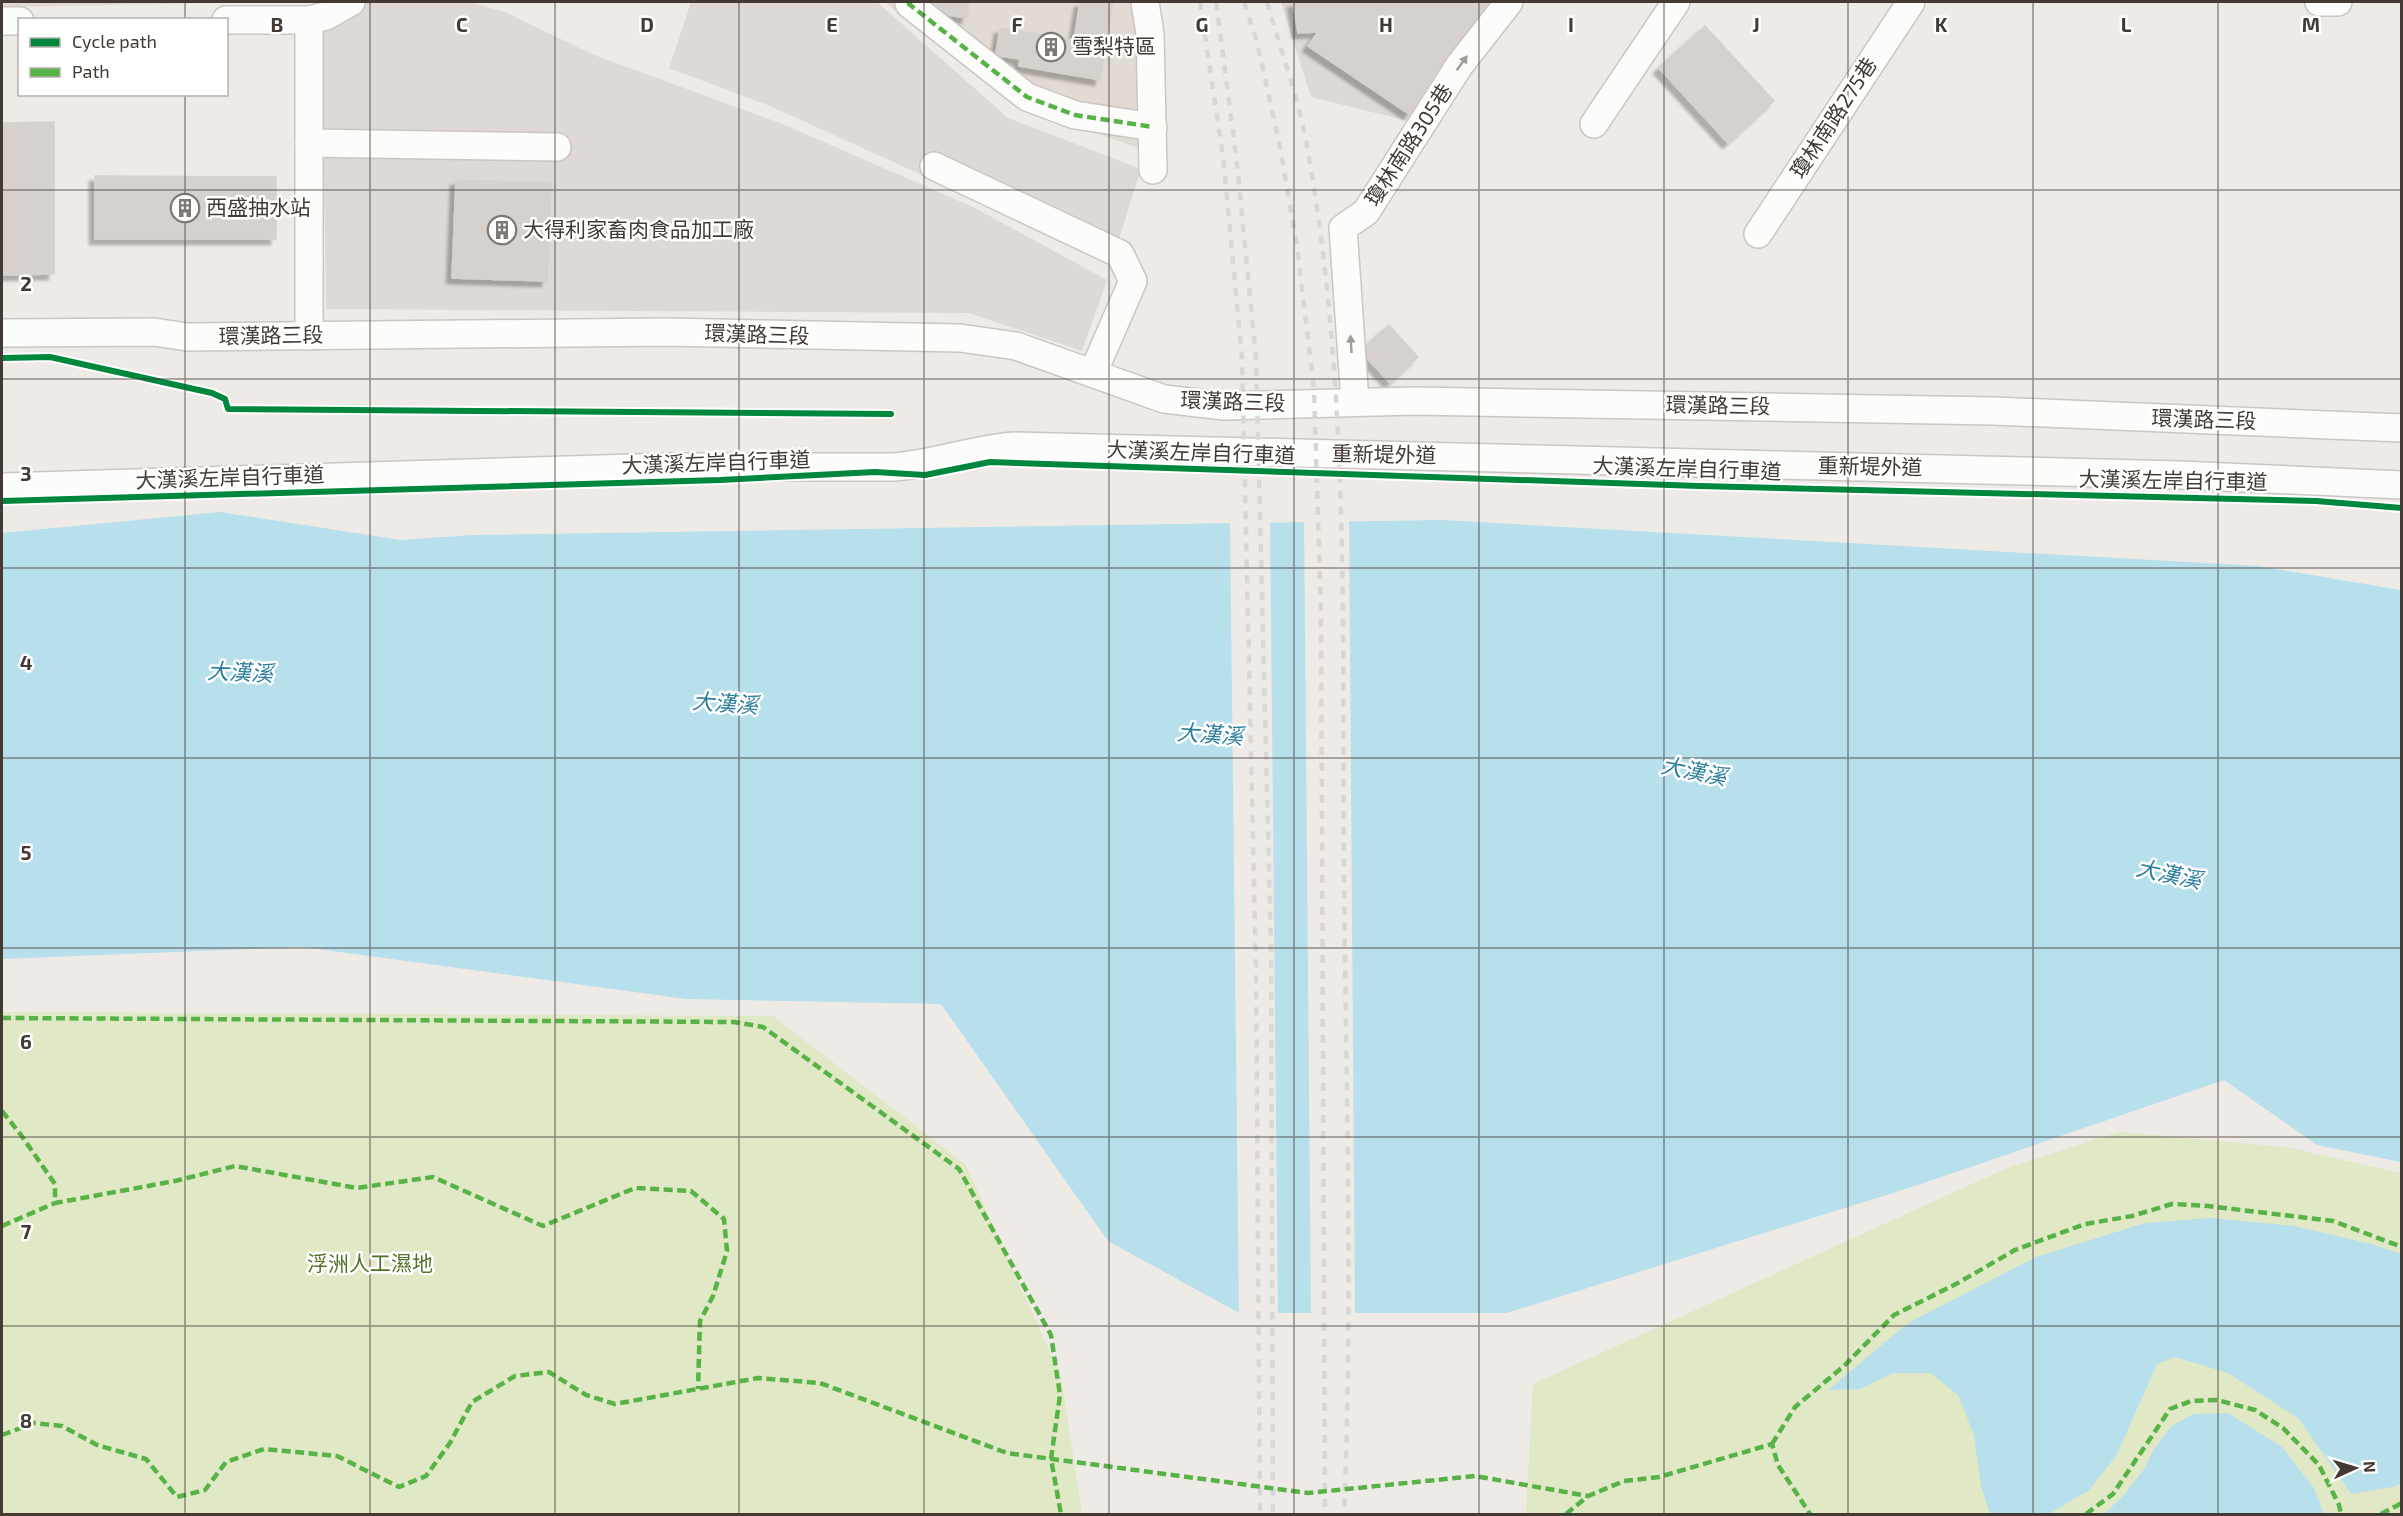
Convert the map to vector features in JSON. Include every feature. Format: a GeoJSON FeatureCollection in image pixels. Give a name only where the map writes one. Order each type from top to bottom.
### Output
{"type":"FeatureCollection","features":[{"type":"Feature","properties":{"kind":"street"},"geometry":{"type":"LineString","coordinates":[[228,20],[309,20],[326,16],[351,2]]}},
{"type":"Feature","properties":{"kind":"street"},"geometry":{"type":"LineString","coordinates":[[910,2],[909,4],[1027,97],[1075,116],[1153,127]]}},
{"type":"Feature","properties":{"kind":"street"},"geometry":{"type":"LineString","coordinates":[[1145,2],[1150,34],[1153,170]]}},
{"type":"Feature","properties":{"kind":"street","name":"瓊林南路305巷"},"geometry":{"type":"LineString","coordinates":[[1354,402],[1343,228],[1366,212],[1459,66],[1509,2]]}},
{"type":"Feature","properties":{"kind":"street"},"geometry":{"type":"LineString","coordinates":[[1594,124],[1676,2]]}},
{"type":"Feature","properties":{"kind":"street","name":"瓊林南路275巷"},"geometry":{"type":"LineString","coordinates":[[1758,234],[1911,2]]}},
{"type":"Feature","properties":{"kind":"street"},"geometry":{"type":"LineString","coordinates":[[2319,2],[2338,2]]}},
{"type":"Feature","properties":{"kind":"street"},"geometry":{"type":"LineString","coordinates":[[309,20],[309,336]]}},
{"type":"Feature","properties":{"kind":"street"},"geometry":{"type":"LineString","coordinates":[[2,21],[18,21]]}},
{"type":"Feature","properties":{"kind":"street"},"geometry":{"type":"LineString","coordinates":[[309,142],[557,147]]}},
{"type":"Feature","properties":{"kind":"street"},"geometry":{"type":"LineString","coordinates":[[934,166],[1120,254],[1133,281],[1093,373]]}},
{"type":"Feature","properties":{"kind":"street","name":"環漢路三段"},"geometry":{"type":"LineString","coordinates":[[2,333],[153,332],[187,337],[664,332],[960,338],[1016,346],[1164,399],[1224,406],[1450,402],[1982,411],[2402,428]]}},
{"type":"Feature","properties":{"kind":"street","name":"重新堤外道"},"geometry":{"type":"LineString","coordinates":[[2,487],[668,467],[894,467],[920,465],[992,447],[1014,446],[2180,475],[2402,485]]}},
{"type":"Feature","properties":{"kind":"shaded area"},"geometry":{"type":"Polygon","coordinates":[[[2,2],[274,2],[2,7],[2,2]]]}},
{"type":"Feature","properties":{"kind":"shaded area"},"geometry":{"type":"Polygon","coordinates":[[[369,2],[470,2],[505,12],[594,55],[785,125],[975,208],[1107,280],[1082,351],[969,313],[326,309],[322,32],[369,2]]]}},
{"type":"Feature","properties":{"kind":"shaded area"},"geometry":{"type":"Polygon","coordinates":[[[691,2],[877,2],[1008,118],[1141,169],[1112,261],[770,106],[669,68],[691,2]]]}},
{"type":"Feature","properties":{"kind":"shaded area"},"geometry":{"type":"Polygon","coordinates":[[[889,2],[1147,2],[1150,152],[1017,106],[888,5],[889,2]]]}},
{"type":"Feature","properties":{"kind":"shaded area"},"geometry":{"type":"Polygon","coordinates":[[[1281,2],[1502,2],[1416,123],[1311,97],[1281,2]]]}},
{"type":"Feature","properties":{"kind":"green space","name":"浮洲人工濕地"},"geometry":{"type":"Polygon","coordinates":[[[2,1012],[773,1016],[966,1165],[1061,1377],[1082,1514],[2,1514],[2,1012]]]}},
{"type":"Feature","properties":{"kind":"green space"},"geometry":{"type":"Polygon","coordinates":[[[2119,1132],[2286,1147],[2401,1173],[2401,1514],[1526,1514],[1533,1384],[2007,1168],[2119,1132]]]}},
{"type":"Feature","properties":{"kind":"water","name":"大漢溪"},"geometry":{"type":"Polygon","coordinates":[[[220,512],[401,540],[473,535],[1441,520],[2258,566],[2401,590],[2401,1162],[2317,1145],[2224,1080],[1912,1187],[1507,1313],[1239,1313],[1108,1241],[941,1004],[686,999],[303,947],[2,959],[2,533],[220,512]]]}},
{"type":"Feature","properties":{"kind":"water"},"geometry":{"type":"Polygon","coordinates":[[[2211,1218],[2294,1226],[2371,1244],[2401,1254],[2402,1482],[2397,1486],[2351,1494],[2299,1419],[2228,1373],[2175,1357],[2157,1364],[2116,1456],[2089,1490],[2049,1514],[1990,1514],[1981,1486],[1974,1435],[1958,1395],[1930,1373],[1893,1373],[1860,1389],[1828,1390],[1908,1323],[2036,1257],[2145,1223],[2211,1218]]]}},
{"type":"Feature","properties":{"kind":"water"},"geometry":{"type":"Polygon","coordinates":[[[2228,1413],[2282,1447],[2314,1488],[2324,1514],[2104,1514],[2124,1495],[2145,1468],[2153,1450],[2172,1426],[2193,1414],[2228,1413]]]}},
{"type":"Feature","properties":{"kind":"pier"},"geometry":{"type":"Polygon","coordinates":[[[1349,518],[1355,1316],[1311,1316],[1304,519],[1349,518]]]}},
{"type":"Feature","properties":{"kind":"pier"},"geometry":{"type":"Polygon","coordinates":[[[1270,519],[1278,1316],[1239,1316],[1230,520],[1270,519]]]}},
{"type":"Feature","properties":{"kind":"building"},"geometry":{"type":"Polygon","coordinates":[[[931,2],[969,2],[967,18],[948,15],[931,2]]]}},
{"type":"Feature","properties":{"kind":"building","name":"雪梨特區"},"geometry":{"type":"Polygon","coordinates":[[[1080,2],[1113,2],[1100,80],[1019,66],[1020,59],[1000,56],[996,53],[1000,28],[1074,40],[1080,2]]]}},
{"type":"Feature","properties":{"kind":"building"},"geometry":{"type":"Polygon","coordinates":[[[1293,2],[1489,2],[1447,56],[1409,114],[1308,46],[1318,32],[1298,33],[1293,2]]]}},
{"type":"Feature","properties":{"kind":"building"},"geometry":{"type":"Polygon","coordinates":[[[1705,26],[1774,101],[1728,143],[1659,68],[1705,26]]]}},
{"type":"Feature","properties":{"kind":"building"},"geometry":{"type":"Polygon","coordinates":[[[54,122],[54,274],[2,275],[2,123],[54,122]]]}},
{"type":"Feature","properties":{"kind":"building","name":"西盛抽水站"},"geometry":{"type":"Polygon","coordinates":[[[95,176],[276,177],[276,239],[95,239],[95,176]]]}},
{"type":"Feature","properties":{"kind":"building","name":"大得利家畜肉食品加工廠"},"geometry":{"type":"Polygon","coordinates":[[[456,180],[551,183],[547,281],[452,278],[456,180]]]}},
{"type":"Feature","properties":{"kind":"building"},"geometry":{"type":"Polygon","coordinates":[[[1389,325],[1418,357],[1390,383],[1368,359],[1367,345],[1389,325]]]}},
{"type":"Feature","properties":{"kind":"railway"},"geometry":{"type":"LineString","coordinates":[[1200,2],[1223,156],[1242,357],[1256,971],[1260,1514]]}},
{"type":"Feature","properties":{"kind":"railway"},"geometry":{"type":"LineString","coordinates":[[1216,2],[1236,155],[1256,357],[1271,948],[1273,1514]]}},
{"type":"Feature","properties":{"kind":"railway"},"geometry":{"type":"LineString","coordinates":[[1244,2],[1257,42],[1279,142],[1297,246],[1314,389],[1321,614],[1325,1514]]}},
{"type":"Feature","properties":{"kind":"railway"},"geometry":{"type":"LineString","coordinates":[[1267,2],[1293,88],[1306,141],[1320,231],[1337,414],[1343,598],[1348,1194],[1348,1354],[1344,1514]]}},
{"type":"Feature","properties":{"kind":"marked path"},"geometry":{"type":"LineString","coordinates":[[910,2],[909,4],[1027,97],[1075,115],[1153,127]]}},
{"type":"Feature","properties":{"kind":"marked path"},"geometry":{"type":"LineString","coordinates":[[2,1018],[734,1022],[763,1027],[959,1169],[1051,1335],[1060,1395],[1051,1459],[1061,1514]]}},
{"type":"Feature","properties":{"kind":"marked path"},"geometry":{"type":"LineString","coordinates":[[2,1111],[55,1184],[55,1203],[175,1181],[235,1166],[357,1188],[433,1177],[543,1226],[635,1188],[691,1191],[724,1219],[727,1251],[713,1296],[700,1321],[698,1389]]}},
{"type":"Feature","properties":{"kind":"marked path"},"geometry":{"type":"LineString","coordinates":[[2,1226],[55,1203]]}},
{"type":"Feature","properties":{"kind":"marked path"},"geometry":{"type":"LineString","coordinates":[[1772,1444],[1795,1407],[1844,1366],[1894,1315],[1956,1284],[2015,1250],[2085,1224],[2132,1216],[2172,1204],[2208,1206],[2333,1221],[2402,1247]]}},
{"type":"Feature","properties":{"kind":"marked path"},"geometry":{"type":"LineString","coordinates":[[2,1435],[34,1423],[62,1426],[97,1445],[146,1459],[177,1497],[205,1490],[226,1462],[264,1449],[337,1456],[399,1487],[426,1476],[450,1443],[472,1402],[515,1376],[549,1372],[586,1395],[615,1404],[758,1378],[820,1383],[1007,1453],[1308,1493],[1475,1476],[1588,1496]]}},
{"type":"Feature","properties":{"kind":"marked path"},"geometry":{"type":"LineString","coordinates":[[2086,1514],[2113,1494],[2170,1409],[2191,1401],[2217,1400],[2255,1410],[2283,1428],[2319,1465],[2339,1505],[2341,1514]]}},
{"type":"Feature","properties":{"kind":"marked path"},"geometry":{"type":"LineString","coordinates":[[1566,1514],[1588,1496],[1624,1481],[1659,1477],[1772,1444],[1778,1465],[1810,1514]]}},
{"type":"Feature","properties":{"kind":"marked path"},"geometry":{"type":"LineString","coordinates":[[2381,1514],[2402,1503]]}},
{"type":"Feature","properties":{"kind":"cycle path"},"geometry":{"type":"LineString","coordinates":[[2,358],[50,357],[212,393],[225,399],[228,409],[891,414]]}},
{"type":"Feature","properties":{"kind":"cycle path","name":"大漢溪左岸自行車道"},"geometry":{"type":"LineString","coordinates":[[2,501],[720,480],[875,472],[925,475],[990,462],[1699,486],[2316,501],[2402,508]]}},
{"type":"Feature","properties":{"kind":"place","name":"雪梨特區"},"geometry":{"type":"Point","coordinates":[1051,47]}},
{"type":"Feature","properties":{"kind":"place","name":"西盛抽水站"},"geometry":{"type":"Point","coordinates":[185,208]}},
{"type":"Feature","properties":{"kind":"place","name":"大得利家畜肉食品加工廠"},"geometry":{"type":"Point","coordinates":[502,230]}}]}
